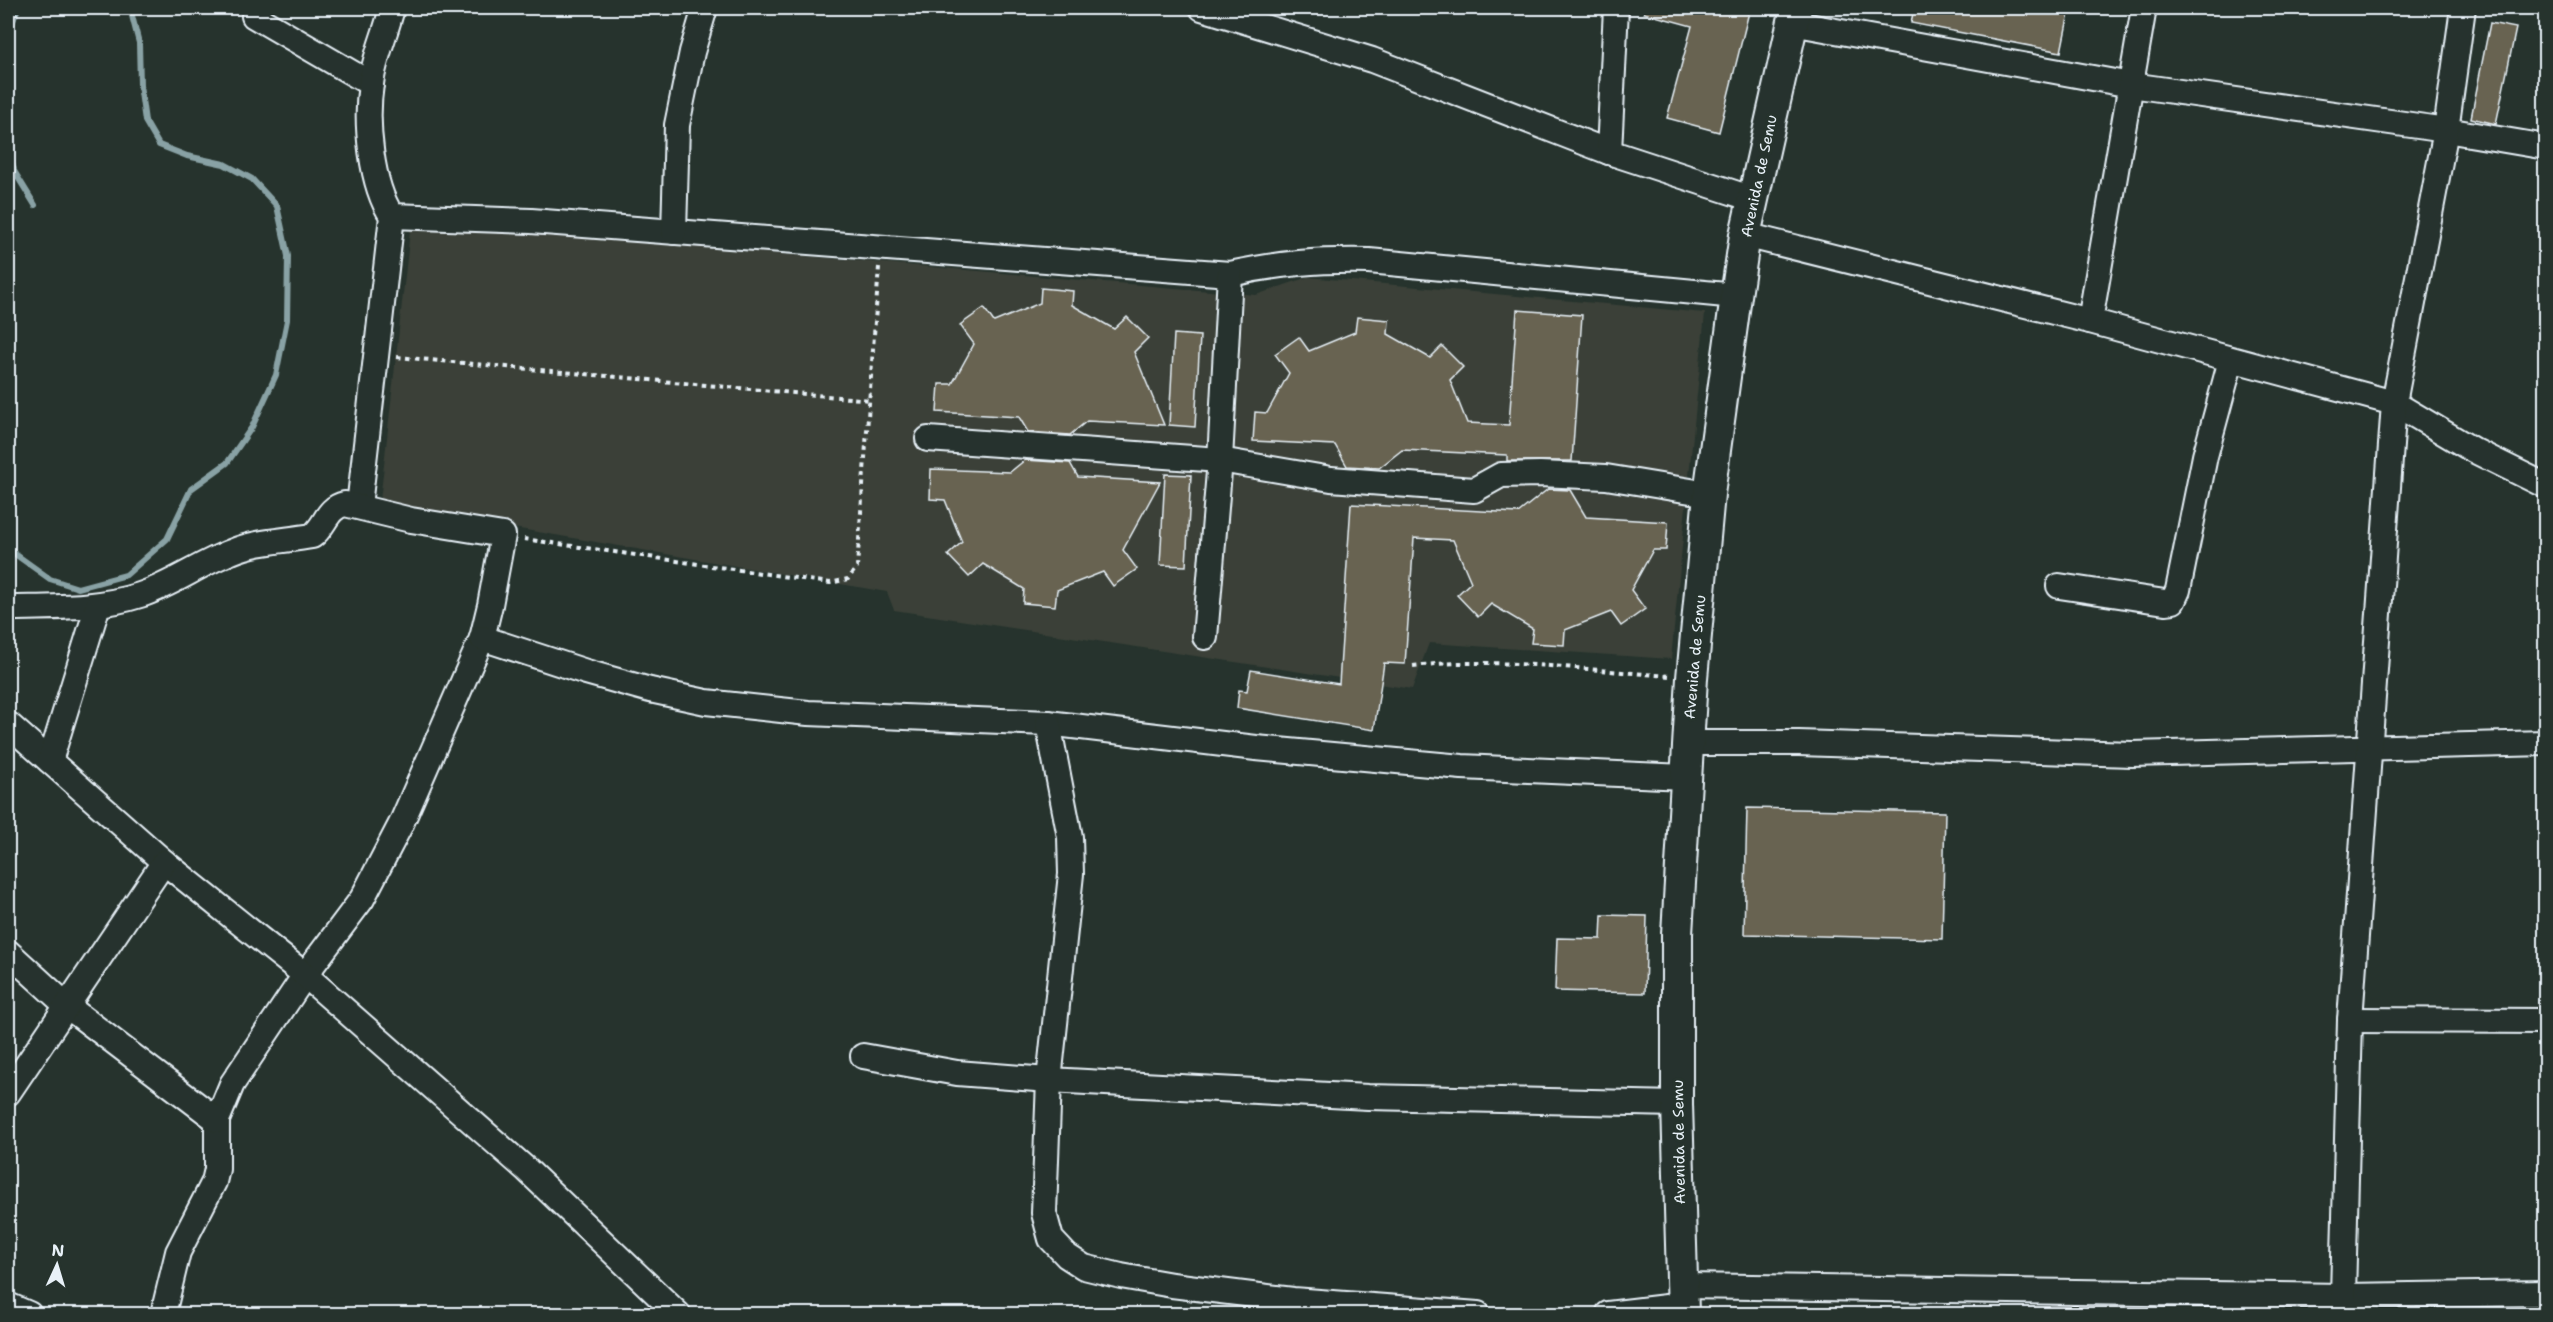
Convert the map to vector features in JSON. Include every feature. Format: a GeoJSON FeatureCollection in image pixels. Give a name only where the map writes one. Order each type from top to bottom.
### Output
{"type":"FeatureCollection","features":[{"type":"Feature","properties":{"kind":"main road","name":"Avenida de Semu"},"geometry":{"type":"LineString","coordinates":[[1683,1302],[1677,1104],[1677,933],[1692,678],[1709,494],[1745,235],[1794,15]]}},
{"type":"Feature","properties":{"kind":"street"},"geometry":{"type":"LineString","coordinates":[[359,506],[378,356],[392,216],[382,201],[377,183],[370,127],[371,84],[392,8]]}},
{"type":"Feature","properties":{"kind":"street"},"geometry":{"type":"LineString","coordinates":[[674,232],[677,125],[692,52],[705,8]]}},
{"type":"Feature","properties":{"kind":"street"},"geometry":{"type":"LineString","coordinates":[[1202,8],[1372,60],[1609,152],[1753,199]]}},
{"type":"Feature","properties":{"kind":"street"},"geometry":{"type":"LineString","coordinates":[[1609,152],[1616,8]]}},
{"type":"Feature","properties":{"kind":"street"},"geometry":{"type":"LineString","coordinates":[[2090,321],[2144,8]]}},
{"type":"Feature","properties":{"kind":"street"},"geometry":{"type":"LineString","coordinates":[[2345,1305],[2350,1020],[2394,403],[2446,130],[2463,8]]}},
{"type":"Feature","properties":{"kind":"street"},"geometry":{"type":"LineString","coordinates":[[1794,15],[2131,85],[2446,130],[2546,147]]}},
{"type":"Feature","properties":{"kind":"street"},"geometry":{"type":"LineString","coordinates":[[254,16],[371,84]]}},
{"type":"Feature","properties":{"kind":"street"},"geometry":{"type":"LineString","coordinates":[[392,216],[531,221],[1230,274],[1265,266],[1316,260],[1369,261],[1736,296]]}},
{"type":"Feature","properties":{"kind":"street"},"geometry":{"type":"LineString","coordinates":[[1745,235],[2090,321],[2394,403],[2473,450],[2546,486]]}},
{"type":"Feature","properties":{"kind":"street"},"geometry":{"type":"LineString","coordinates":[[1205,637],[1220,460],[1230,274]]}},
{"type":"Feature","properties":{"kind":"street"},"geometry":{"type":"LineString","coordinates":[[2059,586],[2165,602],[2173,601],[2178,590],[2205,456],[2231,360]]}},
{"type":"Feature","properties":{"kind":"street"},"geometry":{"type":"LineString","coordinates":[[928,439],[1220,460],[1331,479],[1474,490],[1501,475],[1540,474],[1606,477],[1709,494]]}},
{"type":"Feature","properties":{"kind":"street"},"geometry":{"type":"LineString","coordinates":[[8,608],[98,605],[139,596],[171,584],[213,559],[249,545],[312,536],[319,531],[336,506],[345,504],[411,520],[503,535],[482,638],[401,824],[367,890],[305,975],[232,1084],[217,1120],[217,1169],[214,1182],[178,1252],[163,1314]]}},
{"type":"Feature","properties":{"kind":"street"},"geometry":{"type":"LineString","coordinates":[[50,761],[98,605]]}},
{"type":"Feature","properties":{"kind":"street"},"geometry":{"type":"LineString","coordinates":[[482,638],[586,672],[650,690],[706,702],[808,713],[1048,723],[1256,748],[1462,767],[1685,777]]}},
{"type":"Feature","properties":{"kind":"street"},"geometry":{"type":"LineString","coordinates":[[1048,723],[1070,837],[1071,873],[1049,1080],[1044,1213],[1051,1239],[1067,1256],[1084,1267],[1121,1276],[1194,1288],[1347,1305],[1478,1314]]}},
{"type":"Feature","properties":{"kind":"street"},"geometry":{"type":"LineString","coordinates":[[8,724],[164,862],[305,975],[527,1170],[678,1314]]}},
{"type":"Feature","properties":{"kind":"street"},"geometry":{"type":"LineString","coordinates":[[1688,742],[1798,743],[2132,754],[2546,743]]}},
{"type":"Feature","properties":{"kind":"street"},"geometry":{"type":"LineString","coordinates":[[8,1093],[164,862]]}},
{"type":"Feature","properties":{"kind":"street"},"geometry":{"type":"LineString","coordinates":[[8,952],[67,1006],[217,1120]]}},
{"type":"Feature","properties":{"kind":"street"},"geometry":{"type":"LineString","coordinates":[[2350,1020],[2546,1021]]}},
{"type":"Feature","properties":{"kind":"street"},"geometry":{"type":"LineString","coordinates":[[863,1056],[957,1073],[1049,1080],[1368,1097],[1677,1104]]}},
{"type":"Feature","properties":{"kind":"street"},"geometry":{"type":"LineString","coordinates":[[1608,1314],[1683,1302],[2345,1305],[2546,1293]]}},
{"type":"Feature","properties":{"kind":"street"},"geometry":{"type":"LineString","coordinates":[[8,1305],[29,1314]]}},
{"type":"Feature","properties":{"kind":"path"},"geometry":{"type":"LineString","coordinates":[[503,535],[558,546],[830,583],[848,579],[857,567],[871,400],[880,249]]}},
{"type":"Feature","properties":{"kind":"path"},"geometry":{"type":"LineString","coordinates":[[378,356],[871,400]]}},
{"type":"Feature","properties":{"kind":"path"},"geometry":{"type":"LineString","coordinates":[[1413,666],[1458,663],[1567,668],[1692,678]]}},
{"type":"Feature","properties":{"kind":"shaded area"},"geometry":{"type":"Polygon","coordinates":[[[411,222],[1256,295],[1308,277],[1705,313],[1671,659],[1429,643],[1412,689],[894,610],[887,592],[439,515],[380,501],[411,222]]]}},
{"type":"Feature","properties":{"kind":"building"},"geometry":{"type":"Polygon","coordinates":[[[1645,8],[1750,8],[1719,132],[1667,118],[1692,26],[1644,13],[1645,8]]]}},
{"type":"Feature","properties":{"kind":"building"},"geometry":{"type":"Polygon","coordinates":[[[1914,8],[2070,8],[2061,52],[1911,23],[1914,8]]]}},
{"type":"Feature","properties":{"kind":"building"},"geometry":{"type":"Polygon","coordinates":[[[2490,23],[2516,28],[2496,124],[2471,118],[2490,23]]]}},
{"type":"Feature","properties":{"kind":"building"},"geometry":{"type":"Polygon","coordinates":[[[1041,288],[1073,291],[1072,305],[1114,329],[1127,317],[1148,338],[1134,352],[1164,425],[1087,421],[1070,435],[1028,432],[1019,417],[937,412],[939,384],[952,384],[974,344],[960,325],[984,308],[994,322],[1040,303],[1041,288]]]}},
{"type":"Feature","properties":{"kind":"building"},"geometry":{"type":"Polygon","coordinates":[[[1517,310],[1582,315],[1572,461],[1507,461],[1507,455],[1402,450],[1379,468],[1347,466],[1335,445],[1253,441],[1255,412],[1267,413],[1289,373],[1275,354],[1299,337],[1309,351],[1355,332],[1357,317],[1389,320],[1388,334],[1430,358],[1442,346],[1463,367],[1450,380],[1467,423],[1509,425],[1517,310]]]}},
{"type":"Feature","properties":{"kind":"building"},"geometry":{"type":"Polygon","coordinates":[[[1174,334],[1200,336],[1195,427],[1169,425],[1174,334]]]}},
{"type":"Feature","properties":{"kind":"building"},"geometry":{"type":"Polygon","coordinates":[[[1025,460],[1070,463],[1078,477],[1160,482],[1123,550],[1137,569],[1113,586],[1103,572],[1057,590],[1055,606],[1023,603],[1024,589],[983,564],[969,577],[948,555],[962,542],[945,500],[930,499],[931,469],[1010,472],[1025,460]]]}},
{"type":"Feature","properties":{"kind":"building"},"geometry":{"type":"Polygon","coordinates":[[[1165,474],[1191,475],[1186,566],[1160,565],[1165,474]]]}},
{"type":"Feature","properties":{"kind":"building"},"geometry":{"type":"Polygon","coordinates":[[[1548,489],[1570,490],[1586,517],[1668,522],[1666,550],[1653,550],[1631,590],[1645,609],[1621,626],[1611,612],[1565,630],[1564,645],[1531,643],[1533,629],[1491,604],[1478,617],[1457,595],[1471,582],[1453,540],[1414,538],[1405,664],[1384,663],[1374,730],[1237,708],[1239,690],[1247,691],[1251,670],[1339,684],[1351,504],[1518,513],[1548,489]]]}},
{"type":"Feature","properties":{"kind":"building"},"geometry":{"type":"Polygon","coordinates":[[[1747,808],[1945,812],[1942,939],[1744,934],[1747,808]]]}},
{"type":"Feature","properties":{"kind":"building"},"geometry":{"type":"Polygon","coordinates":[[[1602,915],[1647,916],[1645,993],[1555,991],[1557,938],[1601,939],[1602,915]]]}},
{"type":"Feature","properties":{"kind":"waterway"},"geometry":{"type":"LineString","coordinates":[[8,44],[8,34],[18,8]]}},
{"type":"Feature","properties":{"kind":"waterway"},"geometry":{"type":"LineString","coordinates":[[8,549],[50,579],[78,588],[126,575],[167,539],[191,489],[227,463],[252,427],[276,375],[287,320],[288,256],[277,206],[252,179],[224,164],[187,156],[159,145],[145,121],[140,85],[139,43],[130,8]]}},
{"type":"Feature","properties":{"kind":"waterway"},"geometry":{"type":"LineString","coordinates":[[8,145],[14,171],[35,205]]}}]}
